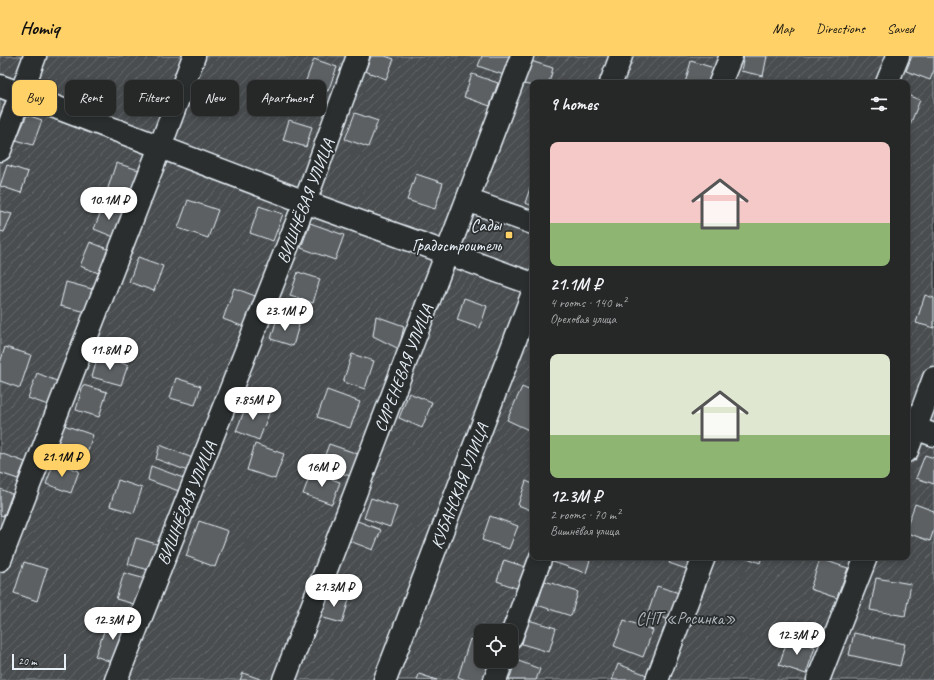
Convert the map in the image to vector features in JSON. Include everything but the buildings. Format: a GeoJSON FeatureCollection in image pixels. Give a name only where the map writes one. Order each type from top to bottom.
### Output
{"type":"FeatureCollection","features":[{"type":"Feature","properties":{"kind":"street"},"geometry":{"type":"LineString","coordinates":[[26,80],[35,56]]}},
{"type":"Feature","properties":{"kind":"street"},"geometry":{"type":"LineString","coordinates":[[0,560],[194,56]]}},
{"type":"Feature","properties":{"kind":"street","name":"ВИШНЁВАЯ УЛИЦА"},"geometry":{"type":"LineString","coordinates":[[116,680],[305,202],[358,56]]}},
{"type":"Feature","properties":{"kind":"street","name":"СИРЕНЕВАЯ УЛИЦА"},"geometry":{"type":"LineString","coordinates":[[284,680],[522,56]]}},
{"type":"Feature","properties":{"kind":"street"},"geometry":{"type":"LineString","coordinates":[[612,80],[621,56]]}},
{"type":"Feature","properties":{"kind":"street"},"geometry":{"type":"LineString","coordinates":[[721,80],[730,56]]}},
{"type":"Feature","properties":{"kind":"street"},"geometry":{"type":"LineString","coordinates":[[888,80],[898,56]]}},
{"type":"Feature","properties":{"kind":"street"},"geometry":{"type":"LineString","coordinates":[[0,86],[12,91]]}},
{"type":"Feature","properties":{"kind":"street"},"geometry":{"type":"LineString","coordinates":[[57,108],[305,202],[530,283]]}},
{"type":"Feature","properties":{"kind":"street"},"geometry":{"type":"LineString","coordinates":[[0,150],[13,116]]}},
{"type":"Feature","properties":{"kind":"street"},"geometry":{"type":"LineString","coordinates":[[467,200],[530,222]]}},
{"type":"Feature","properties":{"kind":"street","name":"КУБАНСКАЯ УЛИЦА"},"geometry":{"type":"LineString","coordinates":[[385,680],[530,301]]}},
{"type":"Feature","properties":{"kind":"street"},"geometry":{"type":"LineString","coordinates":[[910,446],[919,429],[934,378]]}},
{"type":"Feature","properties":{"kind":"street"},"geometry":{"type":"LineString","coordinates":[[516,624],[540,560]]}},
{"type":"Feature","properties":{"kind":"street"},"geometry":{"type":"LineString","coordinates":[[657,680],[703,560]]}},
{"type":"Feature","properties":{"kind":"street"},"geometry":{"type":"LineString","coordinates":[[818,680],[865,560]]}},
{"type":"Feature","properties":{"kind":"street"},"geometry":{"type":"LineString","coordinates":[[495,680],[499,668]]}},
{"type":"Feature","properties":{"kind":"green space"},"geometry":{"type":"Polygon","coordinates":[[[0,56],[610,56],[600,80],[530,80],[530,269],[376,680],[0,680],[0,56]]]}},
{"type":"Feature","properties":{"kind":"green space","name":"СНТ «Росинка»"},"geometry":{"type":"Polygon","coordinates":[[[621,56],[934,56],[934,680],[385,680],[530,301],[530,560],[910,560],[910,80],[612,80],[621,56]]]}},
{"type":"Feature","properties":{"kind":"place","name":"Сады Градостроитель"},"geometry":{"type":"Point","coordinates":[509,235]}}]}
